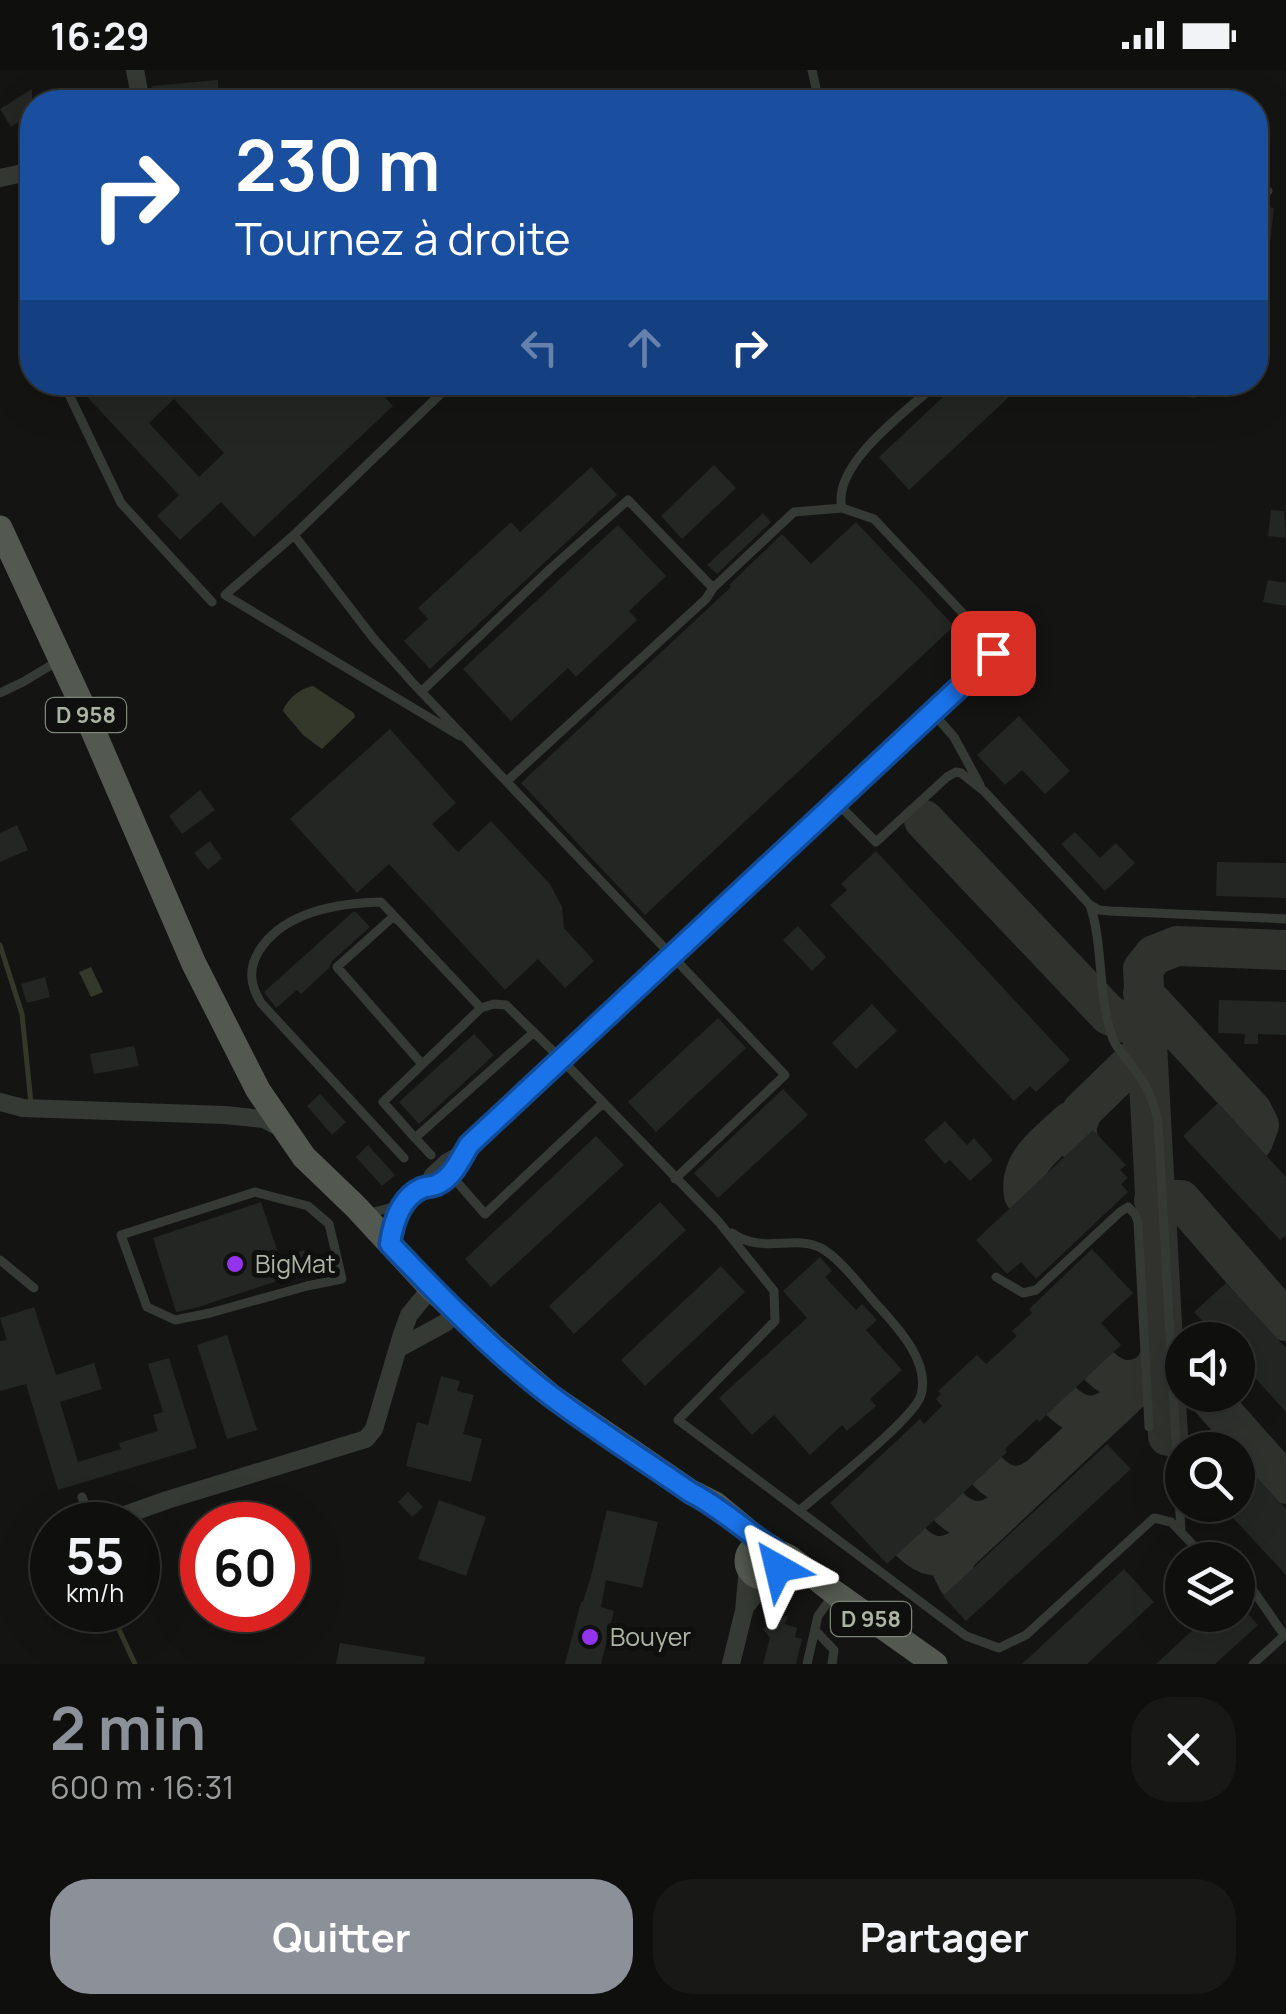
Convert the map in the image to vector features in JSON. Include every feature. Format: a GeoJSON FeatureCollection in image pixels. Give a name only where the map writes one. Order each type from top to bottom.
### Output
{"type":"FeatureCollection","features":[{"type":"Feature","properties":{"kind":"main road","name":"D 958"},"geometry":{"type":"LineString","coordinates":[[0,528],[194,964],[258,1090],[304,1158],[456,1313],[551,1396],[690,1492],[726,1532],[764,1563],[789,1557],[935,1664]]}},
{"type":"Feature","properties":{"kind":"main road","name":"D 958"},"geometry":{"type":"LineString","coordinates":[[169,903],[270,1090],[355,1206]]}},
{"type":"Feature","properties":{"kind":"street"},"geometry":{"type":"LineString","coordinates":[[225,1115],[252,1106],[258,1090]]}},
{"type":"Feature","properties":{"kind":"street"},"geometry":{"type":"LineString","coordinates":[[0,1102],[23,1108],[264,1119],[286,1132]]}},
{"type":"Feature","properties":{"kind":"street"},"geometry":{"type":"LineString","coordinates":[[160,1502],[366,1440],[374,1429],[410,1316],[431,1288]]}},
{"type":"Feature","properties":{"kind":"street"},"geometry":{"type":"LineString","coordinates":[[399,1348],[456,1313]]}},
{"type":"Feature","properties":{"kind":"street"},"geometry":{"type":"LineString","coordinates":[[731,1664],[744,1611],[764,1563]]}},
{"type":"Feature","properties":{"kind":"lane"},"geometry":{"type":"LineString","coordinates":[[69,395],[121,503],[212,602]]}},
{"type":"Feature","properties":{"kind":"lane"},"geometry":{"type":"LineString","coordinates":[[439,395],[226,595],[470,743]]}},
{"type":"Feature","properties":{"kind":"lane"},"geometry":{"type":"LineString","coordinates":[[842,508],[840,497],[854,462],[924,395]]}},
{"type":"Feature","properties":{"kind":"lane"},"geometry":{"type":"LineString","coordinates":[[421,692],[628,500],[713,588]]}},
{"type":"Feature","properties":{"kind":"lane"},"geometry":{"type":"LineString","coordinates":[[390,1244],[401,1205],[422,1188],[444,1180],[469,1145],[993,653],[989,641],[874,519],[842,508],[794,512],[507,782]]}},
{"type":"Feature","properties":{"kind":"lane"},"geometry":{"type":"LineString","coordinates":[[294,535],[374,639],[421,692],[785,1075],[675,1179]]}},
{"type":"Feature","properties":{"kind":"lane"},"geometry":{"type":"LineString","coordinates":[[0,693],[61,660]]}},
{"type":"Feature","properties":{"kind":"lane"},"geometry":{"type":"LineString","coordinates":[[932,712],[954,736],[984,791]]}},
{"type":"Feature","properties":{"kind":"lane"},"geometry":{"type":"LineString","coordinates":[[836,802],[876,842],[947,777],[961,773],[984,791],[1084,898],[1100,910],[1286,919]]}},
{"type":"Feature","properties":{"kind":"lane"},"geometry":{"type":"LineString","coordinates":[[1084,898],[1093,917],[1114,1042],[1143,1082],[1158,1122],[1181,1531]]}},
{"type":"Feature","properties":{"kind":"lane"},"geometry":{"type":"LineString","coordinates":[[404,1158],[260,1003],[253,990],[253,961],[268,938],[282,926],[354,902],[381,902],[481,1008]]}},
{"type":"Feature","properties":{"kind":"lane"},"geometry":{"type":"LineString","coordinates":[[394,916],[338,967],[422,1064]]}},
{"type":"Feature","properties":{"kind":"lane"},"geometry":{"type":"LineString","coordinates":[[366,1117],[481,1008],[506,1005],[562,1058],[675,1179],[742,1240],[753,1244],[800,1244],[822,1249],[835,1260],[900,1330],[915,1354],[922,1375],[922,1392],[910,1414],[799,1511]]}},
{"type":"Feature","properties":{"kind":"lane"},"geometry":{"type":"LineString","coordinates":[[415,1138],[534,1032]]}},
{"type":"Feature","properties":{"kind":"lane"},"geometry":{"type":"LineString","coordinates":[[383,1102],[432,1155]]}},
{"type":"Feature","properties":{"kind":"lane"},"geometry":{"type":"LineString","coordinates":[[457,1182],[485,1214],[603,1103]]}},
{"type":"Feature","properties":{"kind":"lane"},"geometry":{"type":"LineString","coordinates":[[256,1192],[308,1206],[329,1224],[342,1279],[175,1320],[147,1306],[120,1235],[256,1192]]}},
{"type":"Feature","properties":{"kind":"lane"},"geometry":{"type":"LineString","coordinates":[[329,1224],[355,1206],[401,1205]]}},
{"type":"Feature","properties":{"kind":"lane"},"geometry":{"type":"LineString","coordinates":[[996,1277],[1023,1293],[1036,1290],[1120,1212],[1128,1207],[1132,1210],[1138,1222],[1149,1427]]}},
{"type":"Feature","properties":{"kind":"lane"},"geometry":{"type":"LineString","coordinates":[[718,1221],[774,1290],[775,1322],[678,1420],[966,1636],[998,1648],[1026,1635],[1154,1518],[1170,1522],[1191,1542]]}},
{"type":"Feature","properties":{"kind":"lane"},"geometry":{"type":"LineString","coordinates":[[0,1260],[34,1288]]}},
{"type":"Feature","properties":{"kind":"lane"},"geometry":{"type":"LineString","coordinates":[[82,1497],[84,1502]]}},
{"type":"Feature","properties":{"kind":"lane"},"geometry":{"type":"LineString","coordinates":[[807,1664],[818,1616],[834,1593]]}},
{"type":"Feature","properties":{"kind":"lane"},"geometry":{"type":"LineString","coordinates":[[1253,1664],[1285,1634],[1255,1595]]}},
{"type":"Feature","properties":{"kind":"lane"},"geometry":{"type":"LineString","coordinates":[[815,1630],[834,1650],[832,1664]]}},
{"type":"Feature","properties":{"kind":"shaded area"},"geometry":{"type":"Polygon","coordinates":[[[313,686],[355,717],[322,749],[303,735],[283,711],[295,695],[313,686]]]}},
{"type":"Feature","properties":{"kind":"shaded area"},"geometry":{"type":"Polygon","coordinates":[[[91,967],[103,992],[91,997],[79,972],[91,967]]]}},
{"type":"Feature","properties":{"kind":"building"},"geometry":{"type":"Polygon","coordinates":[[[218,80],[218,90],[152,90],[152,86],[218,80]]]}},
{"type":"Feature","properties":{"kind":"building"},"geometry":{"type":"Polygon","coordinates":[[[20,96],[20,121],[11,127],[0,109],[20,96]]]}},
{"type":"Feature","properties":{"kind":"building"},"geometry":{"type":"Polygon","coordinates":[[[1268,207],[1274,208],[1268,260],[1268,207]]]}},
{"type":"Feature","properties":{"kind":"building"},"geometry":{"type":"Polygon","coordinates":[[[85,395],[383,395],[393,406],[254,537],[221,502],[180,540],[157,516],[179,495],[85,395]],[[174,399],[149,423],[199,477],[224,453],[174,399]]]}},
{"type":"Feature","properties":{"kind":"building"},"geometry":{"type":"Polygon","coordinates":[[[945,395],[1008,398],[909,490],[879,457],[945,395]]]}},
{"type":"Feature","properties":{"kind":"building"},"geometry":{"type":"Polygon","coordinates":[[[714,465],[736,488],[682,539],[661,516],[714,465]]]}},
{"type":"Feature","properties":{"kind":"building"},"geometry":{"type":"Polygon","coordinates":[[[591,467],[617,495],[430,669],[404,641],[428,619],[418,608],[511,522],[520,532],[591,467]]]}},
{"type":"Feature","properties":{"kind":"building"},"geometry":{"type":"Polygon","coordinates":[[[1271,510],[1284,511],[1286,538],[1268,536],[1271,510]]]}},
{"type":"Feature","properties":{"kind":"building"},"geometry":{"type":"Polygon","coordinates":[[[763,513],[771,522],[717,574],[707,565],[763,513]]]}},
{"type":"Feature","properties":{"kind":"building"},"geometry":{"type":"Polygon","coordinates":[[[856,522],[954,626],[645,915],[521,783],[731,587],[782,534],[811,564],[856,522]]]}},
{"type":"Feature","properties":{"kind":"building"},"geometry":{"type":"Polygon","coordinates":[[[618,525],[666,576],[629,611],[637,620],[576,677],[568,668],[511,721],[463,669],[618,525]]]}},
{"type":"Feature","properties":{"kind":"building"},"geometry":{"type":"Polygon","coordinates":[[[1268,580],[1286,583],[1286,606],[1263,602],[1268,580]]]}},
{"type":"Feature","properties":{"kind":"building"},"geometry":{"type":"Polygon","coordinates":[[[1019,716],[1070,771],[1045,794],[1022,770],[1005,785],[977,755],[1019,716]]]}},
{"type":"Feature","properties":{"kind":"building"},"geometry":{"type":"Polygon","coordinates":[[[390,729],[456,803],[432,824],[458,852],[491,821],[550,884],[562,907],[564,928],[594,961],[565,988],[538,959],[505,990],[389,864],[357,893],[290,819],[390,729]]]}},
{"type":"Feature","properties":{"kind":"building"},"geometry":{"type":"Polygon","coordinates":[[[200,790],[215,810],[182,834],[169,816],[200,790]]]}},
{"type":"Feature","properties":{"kind":"building"},"geometry":{"type":"Polygon","coordinates":[[[17,825],[28,850],[0,862],[0,833],[17,825]]]}},
{"type":"Feature","properties":{"kind":"building"},"geometry":{"type":"Polygon","coordinates":[[[1075,832],[1100,858],[1116,843],[1135,863],[1105,891],[1061,844],[1075,832]]]}},
{"type":"Feature","properties":{"kind":"building"},"geometry":{"type":"Polygon","coordinates":[[[210,841],[222,858],[208,870],[194,853],[210,841]]]}},
{"type":"Feature","properties":{"kind":"building"},"geometry":{"type":"Polygon","coordinates":[[[876,851],[1070,1060],[1036,1092],[1030,1086],[1014,1101],[830,905],[847,890],[841,884],[876,851]]]}},
{"type":"Feature","properties":{"kind":"building"},"geometry":{"type":"Polygon","coordinates":[[[1217,862],[1286,863],[1286,898],[1216,896],[1217,862]]]}},
{"type":"Feature","properties":{"kind":"building"},"geometry":{"type":"Polygon","coordinates":[[[353,912],[370,927],[301,994],[297,990],[276,1008],[264,992],[353,912]]]}},
{"type":"Feature","properties":{"kind":"building"},"geometry":{"type":"Polygon","coordinates":[[[798,926],[826,957],[812,971],[783,940],[798,926]]]}},
{"type":"Feature","properties":{"kind":"building"},"geometry":{"type":"Polygon","coordinates":[[[45,977],[50,997],[27,1003],[21,984],[45,977]]]}},
{"type":"Feature","properties":{"kind":"building"},"geometry":{"type":"Polygon","coordinates":[[[1219,1000],[1286,1002],[1286,1035],[1258,1034],[1258,1044],[1244,1044],[1245,1034],[1218,1033],[1219,1000]]]}},
{"type":"Feature","properties":{"kind":"building"},"geometry":{"type":"Polygon","coordinates":[[[872,1004],[897,1031],[856,1069],[832,1043],[872,1004]]]}},
{"type":"Feature","properties":{"kind":"building"},"geometry":{"type":"Polygon","coordinates":[[[718,1018],[746,1048],[656,1132],[628,1102],[718,1018]]]}},
{"type":"Feature","properties":{"kind":"building"},"geometry":{"type":"Polygon","coordinates":[[[474,1034],[494,1055],[419,1124],[399,1102],[474,1034]]]}},
{"type":"Feature","properties":{"kind":"building"},"geometry":{"type":"Polygon","coordinates":[[[134,1046],[139,1066],[94,1074],[90,1054],[134,1046]]]}},
{"type":"Feature","properties":{"kind":"building"},"geometry":{"type":"Polygon","coordinates":[[[783,1089],[808,1115],[718,1198],[694,1173],[783,1089]]]}},
{"type":"Feature","properties":{"kind":"building"},"geometry":{"type":"Polygon","coordinates":[[[320,1094],[346,1122],[332,1135],[307,1106],[320,1094]]]}},
{"type":"Feature","properties":{"kind":"building"},"geometry":{"type":"Polygon","coordinates":[[[1218,1103],[1286,1177],[1286,1235],[1280,1240],[1183,1136],[1218,1103]]]}},
{"type":"Feature","properties":{"kind":"building"},"geometry":{"type":"Polygon","coordinates":[[[945,1121],[967,1145],[974,1138],[993,1160],[970,1181],[950,1160],[945,1164],[924,1140],[945,1121]]]}},
{"type":"Feature","properties":{"kind":"building"},"geometry":{"type":"Polygon","coordinates":[[[1093,1130],[1126,1165],[1120,1170],[1128,1178],[1121,1184],[1128,1192],[1036,1279],[1021,1262],[1007,1274],[976,1240],[1093,1130]]]}},
{"type":"Feature","properties":{"kind":"building"},"geometry":{"type":"Polygon","coordinates":[[[596,1136],[624,1165],[491,1287],[465,1259],[596,1136]]]}},
{"type":"Feature","properties":{"kind":"building"},"geometry":{"type":"Polygon","coordinates":[[[368,1145],[395,1175],[382,1186],[356,1157],[368,1145]]]}},
{"type":"Feature","properties":{"kind":"building","name":"BigMat"},"geometry":{"type":"Polygon","coordinates":[[[261,1202],[280,1258],[305,1250],[311,1270],[176,1312],[153,1238],[261,1202]]]}},
{"type":"Feature","properties":{"kind":"building"},"geometry":{"type":"Polygon","coordinates":[[[660,1202],[686,1230],[574,1334],[549,1306],[660,1202]]]}},
{"type":"Feature","properties":{"kind":"building"},"geometry":{"type":"Polygon","coordinates":[[[1092,1249],[1133,1293],[1101,1323],[1121,1345],[1039,1422],[1037,1419],[887,1564],[830,1503],[920,1419],[924,1424],[942,1406],[936,1399],[941,1394],[938,1391],[977,1355],[986,1364],[1017,1336],[1012,1331],[1032,1313],[1029,1309],[1092,1249]]]}},
{"type":"Feature","properties":{"kind":"building"},"geometry":{"type":"Polygon","coordinates":[[[820,1257],[832,1271],[825,1277],[856,1310],[862,1304],[877,1320],[866,1330],[902,1370],[870,1399],[876,1406],[847,1431],[842,1425],[810,1455],[774,1415],[752,1435],[719,1398],[807,1318],[783,1291],[820,1257]]]}},
{"type":"Feature","properties":{"kind":"building"},"geometry":{"type":"Polygon","coordinates":[[[721,1266],[745,1292],[645,1386],[621,1360],[721,1266]]]}},
{"type":"Feature","properties":{"kind":"building"},"geometry":{"type":"Polygon","coordinates":[[[1226,1283],[1286,1348],[1286,1412],[1255,1378],[1255,1322],[1203,1322],[1194,1312],[1226,1283]]]}},
{"type":"Feature","properties":{"kind":"building"},"geometry":{"type":"Polygon","coordinates":[[[34,1307],[56,1375],[94,1363],[102,1389],[60,1402],[78,1462],[121,1449],[119,1443],[158,1431],[153,1415],[163,1412],[148,1364],[169,1358],[197,1448],[58,1490],[26,1384],[0,1391],[0,1341],[7,1340],[0,1318],[34,1307]]]}},
{"type":"Feature","properties":{"kind":"building"},"geometry":{"type":"Polygon","coordinates":[[[227,1335],[257,1430],[227,1439],[197,1345],[227,1335]]]}},
{"type":"Feature","properties":{"kind":"building"},"geometry":{"type":"Polygon","coordinates":[[[441,1376],[460,1381],[457,1391],[474,1395],[463,1434],[482,1439],[471,1482],[406,1466],[417,1422],[428,1425],[441,1376]]]}},
{"type":"Feature","properties":{"kind":"building"},"geometry":{"type":"Polygon","coordinates":[[[1107,1444],[1131,1469],[966,1621],[943,1596],[1107,1444]]]}},
{"type":"Feature","properties":{"kind":"building"},"geometry":{"type":"Polygon","coordinates":[[[1255,1475],[1286,1509],[1286,1575],[1237,1522],[1255,1522],[1255,1475]]]}},
{"type":"Feature","properties":{"kind":"building"},"geometry":{"type":"Polygon","coordinates":[[[408,1492],[423,1507],[412,1517],[398,1502],[408,1492]]]}},
{"type":"Feature","properties":{"kind":"building"},"geometry":{"type":"Polygon","coordinates":[[[439,1500],[486,1517],[466,1576],[418,1559],[439,1500]]]}},
{"type":"Feature","properties":{"kind":"building"},"geometry":{"type":"Polygon","coordinates":[[[607,1510],[658,1522],[642,1588],[606,1580],[601,1607],[614,1611],[601,1664],[565,1664],[591,1576],[607,1510]]]}},
{"type":"Feature","properties":{"kind":"building"},"geometry":{"type":"Polygon","coordinates":[[[1124,1569],[1154,1602],[1087,1664],[1022,1664],[1124,1569]]]}},
{"type":"Feature","properties":{"kind":"building"},"geometry":{"type":"Polygon","coordinates":[[[788,1615],[785,1624],[797,1628],[795,1637],[802,1639],[796,1664],[763,1664],[770,1638],[763,1629],[788,1615]]]}},
{"type":"Feature","properties":{"kind":"building"},"geometry":{"type":"Polygon","coordinates":[[[1191,1632],[1250,1632],[1215,1664],[1156,1664],[1191,1632]]]}},
{"type":"Feature","properties":{"kind":"building"},"geometry":{"type":"Polygon","coordinates":[[[340,1643],[425,1657],[424,1664],[336,1664],[340,1643]]]}},
{"type":"Feature","properties":{"kind":"waterway"},"geometry":{"type":"LineString","coordinates":[[0,945],[22,1014],[31,1103]]}},
{"type":"Feature","properties":{"kind":"waterway"},"geometry":{"type":"LineString","coordinates":[[120,1632],[135,1664]]}},
{"type":"Feature","properties":{"kind":"taxiway"},"geometry":{"type":"LineString","coordinates":[[924,820],[1109,1015],[1145,1031]]}},
{"type":"Feature","properties":{"kind":"taxiway"},"geometry":{"type":"LineString","coordinates":[[1168,1432],[1143,969],[1154,955],[1177,946],[1286,950]]}},
{"type":"Feature","properties":{"kind":"taxiway"},"geometry":{"type":"LineString","coordinates":[[1143,993],[1252,1111],[1259,1125],[1253,1141]]}},
{"type":"Feature","properties":{"kind":"taxiway"},"geometry":{"type":"LineString","coordinates":[[1079,1144],[1076,1128],[1082,1111],[1146,1049]]}},
{"type":"Feature","properties":{"kind":"taxiway"},"geometry":{"type":"LineString","coordinates":[[1024,1195],[1023,1183],[1030,1163],[1070,1122]]}},
{"type":"Feature","properties":{"kind":"taxiway"},"geometry":{"type":"LineString","coordinates":[[1154,1200],[1181,1200],[1286,1321]]}},
{"type":"Feature","properties":{"kind":"taxiway"},"geometry":{"type":"LineString","coordinates":[[958,1581],[952,1569],[957,1554],[1150,1373],[1159,1359],[1162,1342]]}},
{"type":"Feature","properties":{"kind":"taxiway"},"geometry":{"type":"LineString","coordinates":[[1099,1366],[1123,1380],[1150,1373]]}},
{"type":"Feature","properties":{"kind":"taxiway"},"geometry":{"type":"LineString","coordinates":[[1061,1401],[1086,1415],[1114,1407]]}},
{"type":"Feature","properties":{"kind":"taxiway"},"geometry":{"type":"LineString","coordinates":[[1222,1412],[1286,1484]]}},
{"type":"Feature","properties":{"kind":"taxiway"},"geometry":{"type":"LineString","coordinates":[[987,1471],[1010,1485],[1036,1479]]}},
{"type":"Feature","properties":{"kind":"taxiway"},"geometry":{"type":"LineString","coordinates":[[949,1507],[973,1521],[999,1514]]}},
{"type":"Feature","properties":{"kind":"taxiway"},"geometry":{"type":"LineString","coordinates":[[911,1542],[934,1556],[961,1549]]}},
{"type":"Feature","properties":{"kind":"place","name":"BigMat"},"geometry":{"type":"Point","coordinates":[235,1264]}},
{"type":"Feature","properties":{"kind":"place","name":"Bouyer"},"geometry":{"type":"Point","coordinates":[590,1637]}},
{"type":"Feature","properties":{"kind":"route"},"geometry":{"type":"LineString","coordinates":[[778,1568],[778,1556],[771,1547],[714,1504],[690,1492],[551,1396],[494,1347],[390,1244],[392,1232],[401,1205],[422,1188],[444,1180],[469,1145],[993,653]]}}]}
